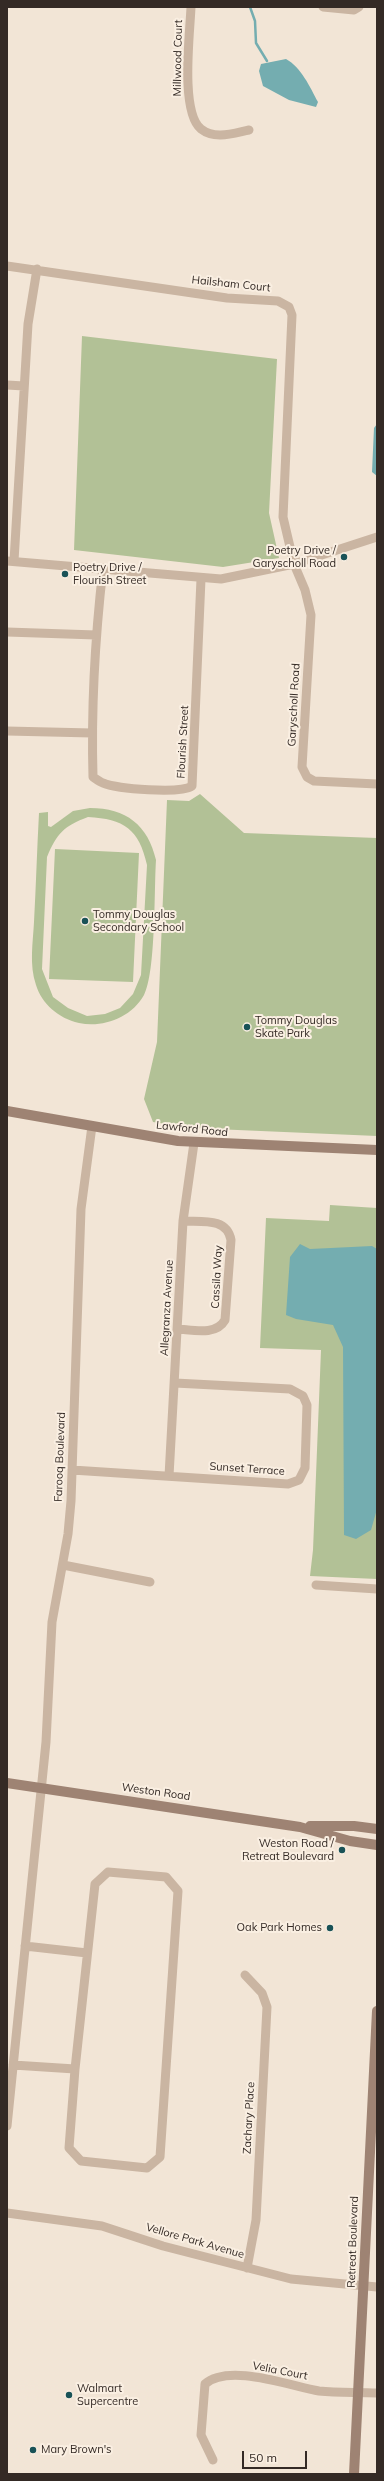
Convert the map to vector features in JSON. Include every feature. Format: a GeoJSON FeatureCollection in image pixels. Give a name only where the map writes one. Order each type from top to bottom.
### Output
{"type":"FeatureCollection","features":[{"type":"Feature","properties":{"kind":"street","name":"Millwood Court"},"geometry":{"type":"LineString","coordinates":[[191,7],[189,100],[194,118],[201,129],[221,136],[249,130]]}},
{"type":"Feature","properties":{"kind":"street"},"geometry":{"type":"LineString","coordinates":[[323,7],[354,10],[360,7]]}},
{"type":"Feature","properties":{"kind":"street","name":"Hailsham Court"},"geometry":{"type":"LineString","coordinates":[[7,266],[37,269],[227,298],[278,301],[289,307],[292,315],[283,518],[294,564]]}},
{"type":"Feature","properties":{"kind":"street"},"geometry":{"type":"LineString","coordinates":[[37,269],[28,324],[17,488],[10,561],[103,568],[201,579],[221,579],[248,575],[294,564],[377,538]]}},
{"type":"Feature","properties":{"kind":"street"},"geometry":{"type":"LineString","coordinates":[[7,386],[24,386]]}},
{"type":"Feature","properties":{"kind":"street"},"geometry":{"type":"LineString","coordinates":[[7,488],[17,488]]}},
{"type":"Feature","properties":{"kind":"street","name":"Garyscholl Road"},"geometry":{"type":"LineString","coordinates":[[294,564],[306,590],[311,614],[302,767],[307,777],[314,781],[377,784]]}},
{"type":"Feature","properties":{"kind":"street","name":"Flourish Street"},"geometry":{"type":"LineString","coordinates":[[103,568],[96,634],[92,733],[93,777],[102,783],[178,790],[192,786],[201,579]]}},
{"type":"Feature","properties":{"kind":"street"},"geometry":{"type":"LineString","coordinates":[[7,632],[96,634]]}},
{"type":"Feature","properties":{"kind":"street"},"geometry":{"type":"LineString","coordinates":[[7,731],[92,733]]}},
{"type":"Feature","properties":{"kind":"street","name":"Lawford Road"},"geometry":{"type":"LineString","coordinates":[[7,1111],[194,1143],[377,1150]]}},
{"type":"Feature","properties":{"kind":"street","name":"Farooq Boulevard"},"geometry":{"type":"LineString","coordinates":[[7,2126],[46,1742],[52,1622],[68,1534],[72,1470],[81,1209],[92,1126]]}},
{"type":"Feature","properties":{"kind":"street","name":"Allegranza Avenue"},"geometry":{"type":"LineString","coordinates":[[169,1476],[183,1221],[194,1143]]}},
{"type":"Feature","properties":{"kind":"street","name":"Cassila Way"},"geometry":{"type":"LineString","coordinates":[[178,1330],[213,1330],[223,1325],[225,1320],[231,1240],[228,1230],[220,1224],[183,1221]]}},
{"type":"Feature","properties":{"kind":"street","name":"Sunset Terrace"},"geometry":{"type":"LineString","coordinates":[[72,1470],[288,1484],[299,1480],[305,1468],[307,1405],[303,1396],[298,1392],[290,1389],[175,1383]]}},
{"type":"Feature","properties":{"kind":"street"},"geometry":{"type":"LineString","coordinates":[[63,1565],[150,1582]]}},
{"type":"Feature","properties":{"kind":"street"},"geometry":{"type":"LineString","coordinates":[[316,1585],[377,1589]]}},
{"type":"Feature","properties":{"kind":"street","name":"Weston Road"},"geometry":{"type":"LineString","coordinates":[[7,1783],[300,1827],[350,1841],[377,1845]]}},
{"type":"Feature","properties":{"kind":"street","name":"Weston Road"},"geometry":{"type":"LineString","coordinates":[[300,1827],[354,1826],[377,1829]]}},
{"type":"Feature","properties":{"kind":"street"},"geometry":{"type":"LineString","coordinates":[[108,1872],[166,1877],[178,1891],[160,2157],[147,2168],[81,2161],[69,2148],[75,2069],[95,1884],[108,1872]]}},
{"type":"Feature","properties":{"kind":"street"},"geometry":{"type":"LineString","coordinates":[[26,1946],[87,1953]]}},
{"type":"Feature","properties":{"kind":"street","name":"Zachary Place"},"geometry":{"type":"LineString","coordinates":[[245,1975],[262,1993],[267,2007],[256,2220],[247,2268]]}},
{"type":"Feature","properties":{"kind":"street","name":"Retreat Boulevard"},"geometry":{"type":"LineString","coordinates":[[354,2474],[377,2011]]}},
{"type":"Feature","properties":{"kind":"street"},"geometry":{"type":"LineString","coordinates":[[13,2065],[75,2069]]}},
{"type":"Feature","properties":{"kind":"street","name":"Vellore Park Avenue"},"geometry":{"type":"LineString","coordinates":[[7,2213],[102,2226],[163,2246],[304,2281],[377,2287]]}},
{"type":"Feature","properties":{"kind":"street","name":"Velia Court"},"geometry":{"type":"LineString","coordinates":[[213,2460],[201,2435],[205,2384],[216,2377],[252,2377],[318,2390],[359,2392]]}},
{"type":"Feature","properties":{"kind":"street"},"geometry":{"type":"LineString","coordinates":[[359,2392],[377,2393]]}},
{"type":"Feature","properties":{"kind":"green space"},"geometry":{"type":"Polygon","coordinates":[[[82,336],[277,359],[269,513],[279,558],[223,567],[74,550],[82,336]]]}},
{"type":"Feature","properties":{"kind":"green space"},"geometry":{"type":"Polygon","coordinates":[[[200,794],[244,833],[377,838],[377,1136],[191,1128],[153,1122],[144,1099],[157,1042],[167,800],[189,801],[200,794]]]}},
{"type":"Feature","properties":{"kind":"green space"},"geometry":{"type":"Polygon","coordinates":[[[90,808],[103,809],[125,815],[141,828],[147,837],[156,860],[153,950],[148,984],[144,995],[132,1010],[116,1020],[97,1024],[71,1021],[64,1018],[52,1009],[42,998],[39,992],[33,970],[32,954],[39,813],[48,812],[48,826],[51,827],[73,811],[90,808]],[[88,817],[67,827],[54,842],[47,857],[42,969],[53,997],[68,1008],[87,1016],[105,1014],[120,1008],[133,994],[141,975],[147,865],[144,853],[134,835],[128,828],[111,820],[88,817]]]}},
{"type":"Feature","properties":{"kind":"green space"},"geometry":{"type":"Polygon","coordinates":[[[55,849],[139,853],[133,982],[49,979],[55,849]]]}},
{"type":"Feature","properties":{"kind":"green space"},"geometry":{"type":"Polygon","coordinates":[[[330,1205],[377,1208],[377,1579],[310,1576],[313,1550],[321,1350],[260,1348],[266,1218],[329,1221],[330,1205]]]}},
{"type":"Feature","properties":{"kind":"water"},"geometry":{"type":"Polygon","coordinates":[[[286,59],[301,72],[305,78],[318,102],[316,107],[289,100],[263,86],[259,71],[261,64],[286,59]]]}},
{"type":"Feature","properties":{"kind":"water"},"geometry":{"type":"Polygon","coordinates":[[[377,424],[377,476],[372,472],[374,428],[377,424]]]}},
{"type":"Feature","properties":{"kind":"water"},"geometry":{"type":"Polygon","coordinates":[[[300,1244],[310,1249],[372,1246],[377,1249],[377,1509],[371,1530],[356,1539],[344,1535],[343,1347],[333,1325],[296,1319],[286,1315],[290,1257],[300,1244]]]}},
{"type":"Feature","properties":{"kind":"waterway"},"geometry":{"type":"LineString","coordinates":[[250,7],[255,21],[256,43],[267,61]]}},
{"type":"Feature","properties":{"kind":"place","name":"Poetry Drive / Garyscholl Road"},"geometry":{"type":"Point","coordinates":[344,557]}},
{"type":"Feature","properties":{"kind":"place","name":"Poetry Drive / Flourish Street"},"geometry":{"type":"Point","coordinates":[65,574]}},
{"type":"Feature","properties":{"kind":"place","name":"Tommy Douglas Secondary School"},"geometry":{"type":"Point","coordinates":[85,921]}},
{"type":"Feature","properties":{"kind":"place","name":"Tommy Douglas Skate Park"},"geometry":{"type":"Point","coordinates":[247,1027]}},
{"type":"Feature","properties":{"kind":"place","name":"Weston Road / Retreat Boulevard"},"geometry":{"type":"Point","coordinates":[342,1850]}},
{"type":"Feature","properties":{"kind":"place","name":"Oak Park Homes"},"geometry":{"type":"Point","coordinates":[330,1928]}},
{"type":"Feature","properties":{"kind":"place","name":"Walmart Supercentre"},"geometry":{"type":"Point","coordinates":[69,2395]}},
{"type":"Feature","properties":{"kind":"place","name":"Mary Brown's"},"geometry":{"type":"Point","coordinates":[33,2450]}}]}
